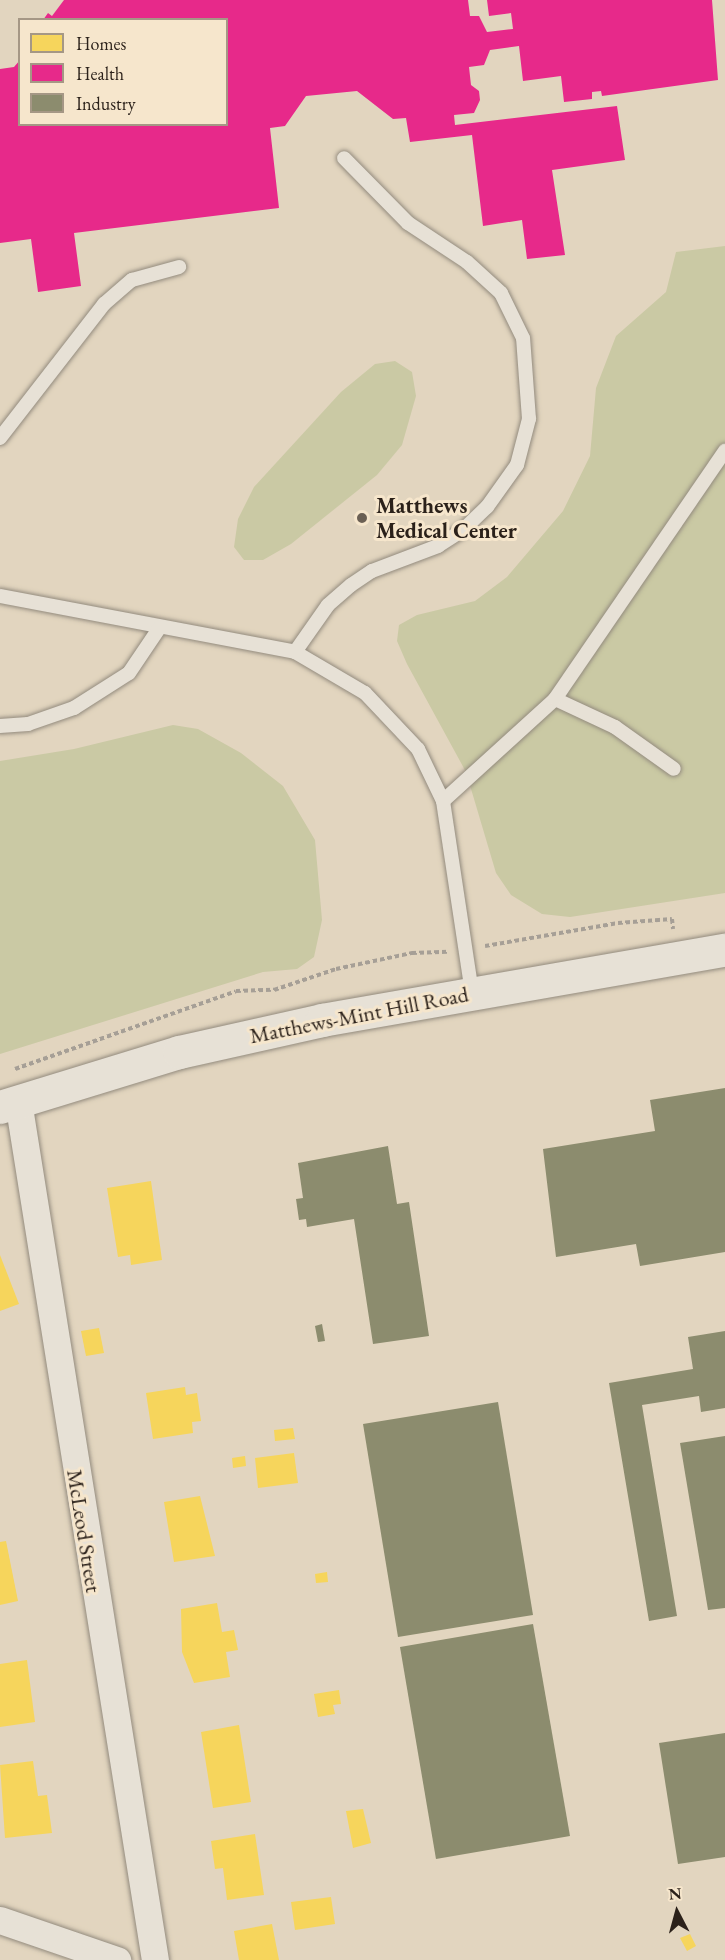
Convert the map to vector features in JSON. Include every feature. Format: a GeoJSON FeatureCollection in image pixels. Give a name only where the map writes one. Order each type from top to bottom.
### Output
{"type":"FeatureCollection","features":[{"type":"Feature","properties":{"kind":"main road","name":"Matthews-Mint Hill Road"},"geometry":{"type":"LineString","coordinates":[[10,1093],[322,1020],[725,950]]}},
{"type":"Feature","properties":{"kind":"street","name":"McLeod Street"},"geometry":{"type":"LineString","coordinates":[[10,1093],[155,1960]]}},
{"type":"Feature","properties":{"kind":"street"},"geometry":{"type":"LineString","coordinates":[[0,1920],[117,1960]]}},
{"type":"Feature","properties":{"kind":"lane"},"geometry":{"type":"LineString","coordinates":[[295,652],[328,605],[351,585],[372,571],[438,546],[464,529],[487,507],[517,465],[529,418],[523,338],[501,293],[467,262],[408,223],[344,158]]}},
{"type":"Feature","properties":{"kind":"lane"},"geometry":{"type":"LineString","coordinates":[[0,438],[104,304],[132,280],[179,267]]}},
{"type":"Feature","properties":{"kind":"lane"},"geometry":{"type":"LineString","coordinates":[[443,801],[555,699],[725,451]]}},
{"type":"Feature","properties":{"kind":"lane"},"geometry":{"type":"LineString","coordinates":[[0,596],[295,652],[365,693],[418,749],[443,801],[472,993]]}},
{"type":"Feature","properties":{"kind":"lane"},"geometry":{"type":"LineString","coordinates":[[0,726],[28,724],[74,708],[129,674],[160,627]]}},
{"type":"Feature","properties":{"kind":"lane"},"geometry":{"type":"LineString","coordinates":[[555,699],[615,727],[674,769]]}},
{"type":"Feature","properties":{"kind":"path"},"geometry":{"type":"LineString","coordinates":[[496,945],[618,923],[672,919]]}},
{"type":"Feature","properties":{"kind":"path"},"geometry":{"type":"LineString","coordinates":[[10,1093],[236,992],[274,990],[336,969],[412,953],[439,953]]}},
{"type":"Feature","properties":{"kind":"green space"},"geometry":{"type":"Polygon","coordinates":[[[725,246],[725,893],[570,917],[542,914],[511,895],[496,873],[466,772],[407,664],[397,641],[399,625],[417,615],[475,601],[507,577],[563,511],[590,456],[596,388],[616,336],[666,292],[676,252],[725,246]]]}},
{"type":"Feature","properties":{"kind":"green space"},"geometry":{"type":"Polygon","coordinates":[[[395,361],[412,372],[416,396],[402,445],[377,475],[291,544],[263,560],[244,560],[234,547],[238,519],[254,487],[341,392],[375,364],[395,361]]]}},
{"type":"Feature","properties":{"kind":"green space"},"geometry":{"type":"Polygon","coordinates":[[[173,725],[198,729],[241,753],[283,786],[315,840],[322,920],[314,957],[297,969],[263,972],[0,1054],[0,761],[74,749],[173,725]]]}},
{"type":"Feature","properties":{"kind":"building: Homes"},"geometry":{"type":"Polygon","coordinates":[[[151,1181],[162,1260],[131,1265],[130,1255],[118,1257],[107,1188],[151,1181]]]}},
{"type":"Feature","properties":{"kind":"building: Homes"},"geometry":{"type":"Polygon","coordinates":[[[0,1255],[19,1304],[0,1311],[0,1255]]]}},
{"type":"Feature","properties":{"kind":"building: Homes"},"geometry":{"type":"Polygon","coordinates":[[[99,1328],[104,1353],[86,1356],[81,1331],[99,1328]]]}},
{"type":"Feature","properties":{"kind":"building: Homes"},"geometry":{"type":"Polygon","coordinates":[[[185,1387],[186,1395],[197,1393],[201,1421],[192,1422],[193,1433],[153,1439],[146,1393],[185,1387]]]}},
{"type":"Feature","properties":{"kind":"building: Homes"},"geometry":{"type":"Polygon","coordinates":[[[293,1428],[295,1439],[275,1441],[274,1430],[293,1428]]]}},
{"type":"Feature","properties":{"kind":"building: Homes"},"geometry":{"type":"Polygon","coordinates":[[[294,1453],[298,1483],[258,1488],[255,1458],[294,1453]]]}},
{"type":"Feature","properties":{"kind":"building: Homes"},"geometry":{"type":"Polygon","coordinates":[[[245,1456],[246,1466],[233,1468],[232,1458],[245,1456]]]}},
{"type":"Feature","properties":{"kind":"building: Homes"},"geometry":{"type":"Polygon","coordinates":[[[200,1496],[215,1556],[174,1562],[164,1502],[200,1496]]]}},
{"type":"Feature","properties":{"kind":"building: Homes"},"geometry":{"type":"Polygon","coordinates":[[[6,1541],[18,1601],[0,1605],[0,1542],[6,1541]]]}},
{"type":"Feature","properties":{"kind":"building: Homes"},"geometry":{"type":"Polygon","coordinates":[[[327,1572],[328,1582],[316,1583],[315,1574],[327,1572]]]}},
{"type":"Feature","properties":{"kind":"building: Homes"},"geometry":{"type":"Polygon","coordinates":[[[217,1603],[222,1632],[234,1630],[238,1650],[226,1652],[230,1677],[194,1683],[182,1652],[181,1609],[217,1603]]]}},
{"type":"Feature","properties":{"kind":"building: Homes"},"geometry":{"type":"Polygon","coordinates":[[[27,1660],[35,1722],[0,1727],[0,1664],[27,1660]]]}},
{"type":"Feature","properties":{"kind":"building: Homes"},"geometry":{"type":"Polygon","coordinates":[[[339,1690],[341,1704],[333,1705],[335,1714],[318,1717],[314,1694],[339,1690]]]}},
{"type":"Feature","properties":{"kind":"building: Homes"},"geometry":{"type":"Polygon","coordinates":[[[239,1725],[251,1802],[213,1808],[201,1732],[239,1725]]]}},
{"type":"Feature","properties":{"kind":"building: Homes"},"geometry":{"type":"Polygon","coordinates":[[[33,1761],[38,1796],[47,1795],[52,1833],[5,1838],[0,1765],[33,1761]]]}},
{"type":"Feature","properties":{"kind":"building: Homes"},"geometry":{"type":"Polygon","coordinates":[[[363,1809],[371,1843],[353,1848],[346,1811],[363,1809]]]}},
{"type":"Feature","properties":{"kind":"building: Homes"},"geometry":{"type":"Polygon","coordinates":[[[255,1834],[264,1895],[227,1900],[223,1868],[215,1869],[211,1841],[255,1834]]]}},
{"type":"Feature","properties":{"kind":"building: Homes"},"geometry":{"type":"Polygon","coordinates":[[[331,1897],[335,1924],[295,1930],[291,1902],[331,1897]]]}},
{"type":"Feature","properties":{"kind":"building: Homes"},"geometry":{"type":"Polygon","coordinates":[[[272,1924],[279,1960],[239,1960],[234,1931],[272,1924]]]}},
{"type":"Feature","properties":{"kind":"building: Homes"},"geometry":{"type":"Polygon","coordinates":[[[690,1934],[696,1946],[687,1951],[680,1938],[690,1934]]]}},
{"type":"Feature","properties":{"kind":"building: Health"},"geometry":{"type":"Polygon","coordinates":[[[64,0],[468,0],[470,16],[479,16],[487,32],[513,29],[511,13],[489,16],[487,0],[712,0],[718,80],[602,96],[601,91],[592,92],[592,99],[564,102],[561,76],[523,81],[519,46],[490,50],[484,65],[469,67],[471,85],[479,91],[480,100],[474,113],[454,115],[455,125],[617,106],[625,160],[552,170],[565,255],[527,259],[522,220],[483,226],[472,135],[410,142],[406,118],[393,119],[357,91],[306,96],[285,126],[270,128],[279,208],[74,233],[81,286],[38,292],[31,239],[0,243],[0,69],[14,67],[18,62],[18,126],[228,126],[228,18],[44,18],[48,13],[52,16],[64,0]]]}},
{"type":"Feature","properties":{"kind":"building: Industry"},"geometry":{"type":"Polygon","coordinates":[[[725,1088],[725,1252],[640,1266],[636,1244],[556,1257],[543,1149],[655,1131],[650,1100],[725,1088]]]}},
{"type":"Feature","properties":{"kind":"building: Industry"},"geometry":{"type":"Polygon","coordinates":[[[388,1146],[397,1204],[409,1202],[429,1336],[373,1344],[354,1219],[307,1227],[306,1219],[299,1220],[296,1199],[303,1198],[298,1163],[388,1146]]]}},
{"type":"Feature","properties":{"kind":"building: Industry"},"geometry":{"type":"Polygon","coordinates":[[[322,1324],[325,1341],[318,1342],[315,1326],[322,1324]]]}},
{"type":"Feature","properties":{"kind":"building: Industry"},"geometry":{"type":"Polygon","coordinates":[[[725,1331],[725,1408],[701,1412],[699,1396],[642,1405],[677,1616],[649,1621],[609,1383],[693,1369],[688,1337],[725,1331]]]}},
{"type":"Feature","properties":{"kind":"building: Industry"},"geometry":{"type":"Polygon","coordinates":[[[498,1402],[533,1615],[398,1637],[363,1424],[498,1402]]]}},
{"type":"Feature","properties":{"kind":"building: Industry"},"geometry":{"type":"Polygon","coordinates":[[[725,1436],[725,1608],[708,1610],[680,1443],[725,1436]]]}},
{"type":"Feature","properties":{"kind":"building: Industry"},"geometry":{"type":"Polygon","coordinates":[[[533,1624],[570,1836],[436,1859],[400,1647],[533,1624]]]}},
{"type":"Feature","properties":{"kind":"building: Industry"},"geometry":{"type":"Polygon","coordinates":[[[725,1733],[725,1857],[678,1864],[659,1743],[725,1733]]]}},
{"type":"Feature","properties":{"kind":"place","name":"Matthews Medical Center"},"geometry":{"type":"Point","coordinates":[362,518]}}]}
